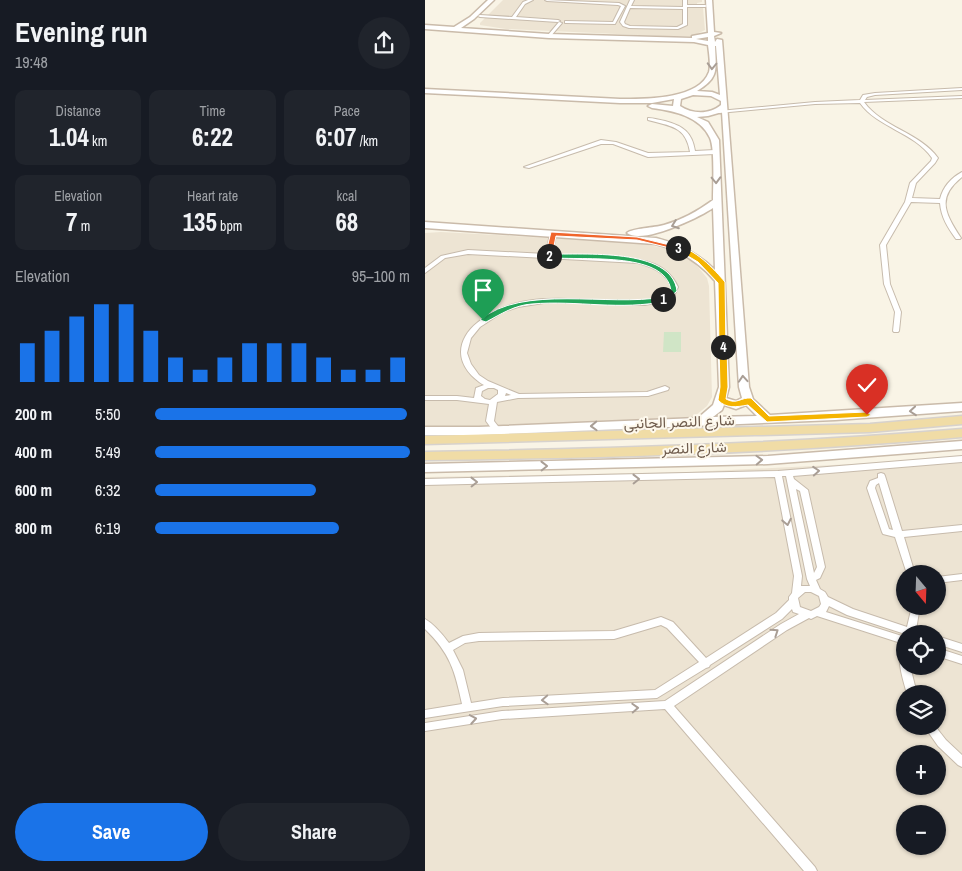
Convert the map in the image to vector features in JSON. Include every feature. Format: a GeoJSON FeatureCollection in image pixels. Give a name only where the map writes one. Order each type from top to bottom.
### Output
{"type":"FeatureCollection","features":[{"type":"Feature","properties":{"kind":"main road","name":"شارع النصر"},"geometry":{"type":"LineString","coordinates":[[425,440],[671,429],[870,428],[962,420]]}},
{"type":"Feature","properties":{"kind":"main road","name":"شارع النصر"},"geometry":{"type":"LineString","coordinates":[[425,456],[559,454],[853,442],[962,433]]}},
{"type":"Feature","properties":{"kind":"street"},"geometry":{"type":"LineString","coordinates":[[457,28],[472,18],[491,0]]}},
{"type":"Feature","properties":{"kind":"street"},"geometry":{"type":"LineString","coordinates":[[472,29],[480,16],[497,0]]}},
{"type":"Feature","properties":{"kind":"street"},"geometry":{"type":"LineString","coordinates":[[513,18],[525,3],[531,0]]}},
{"type":"Feature","properties":{"kind":"street"},"geometry":{"type":"LineString","coordinates":[[480,16],[561,22],[614,23],[623,6],[619,4],[547,0]]}},
{"type":"Feature","properties":{"kind":"street"},"geometry":{"type":"LineString","coordinates":[[601,0],[623,0]]}},
{"type":"Feature","properties":{"kind":"street"},"geometry":{"type":"LineString","coordinates":[[632,0],[622,22],[629,28],[682,27],[685,23],[685,4]]}},
{"type":"Feature","properties":{"kind":"street"},"geometry":{"type":"LineString","coordinates":[[702,422],[722,400],[724,387],[715,140],[709,130],[699,120],[681,110],[676,101],[707,82],[713,71],[716,0]]}},
{"type":"Feature","properties":{"kind":"street"},"geometry":{"type":"LineString","coordinates":[[629,7],[706,2],[715,33]]}},
{"type":"Feature","properties":{"kind":"street"},"geometry":{"type":"LineString","coordinates":[[554,34],[561,22]]}},
{"type":"Feature","properties":{"kind":"street"},"geometry":{"type":"LineString","coordinates":[[425,25],[554,34],[694,40],[715,45]]}},
{"type":"Feature","properties":{"kind":"street"},"geometry":{"type":"LineString","coordinates":[[554,34],[689,37],[715,33]]}},
{"type":"Feature","properties":{"kind":"street"},"geometry":{"type":"LineString","coordinates":[[715,45],[725,106],[744,387],[748,400],[767,419]]}},
{"type":"Feature","properties":{"kind":"street"},"geometry":{"type":"LineString","coordinates":[[861,101],[865,96],[875,94],[962,89]]}},
{"type":"Feature","properties":{"kind":"street"},"geometry":{"type":"LineString","coordinates":[[428,95],[636,101],[705,93],[717,95],[725,106]]}},
{"type":"Feature","properties":{"kind":"street"},"geometry":{"type":"LineString","coordinates":[[428,95],[650,106],[702,114],[715,113],[725,106],[962,96]]}},
{"type":"Feature","properties":{"kind":"street"},"geometry":{"type":"LineString","coordinates":[[861,101],[870,112],[899,129],[934,156],[933,162],[913,183],[909,200],[883,245],[887,284],[898,312],[896,332]]}},
{"type":"Feature","properties":{"kind":"street"},"geometry":{"type":"LineString","coordinates":[[650,119],[684,130],[691,140],[693,154]]}},
{"type":"Feature","properties":{"kind":"street"},"geometry":{"type":"LineString","coordinates":[[527,167],[601,142],[614,143],[648,155],[715,152]]}},
{"type":"Feature","properties":{"kind":"street"},"geometry":{"type":"LineString","coordinates":[[958,238],[944,216],[943,201],[949,184],[962,174]]}},
{"type":"Feature","properties":{"kind":"street"},"geometry":{"type":"LineString","coordinates":[[909,200],[943,201]]}},
{"type":"Feature","properties":{"kind":"street"},"geometry":{"type":"LineString","coordinates":[[430,225],[639,232],[659,230],[679,224],[717,201]]}},
{"type":"Feature","properties":{"kind":"street"},"geometry":{"type":"LineString","coordinates":[[425,219],[430,225],[637,238],[664,243],[690,253],[700,260],[721,282]]}},
{"type":"Feature","properties":{"kind":"street"},"geometry":{"type":"LineString","coordinates":[[549,256],[553,234]]}},
{"type":"Feature","properties":{"kind":"street"},"geometry":{"type":"LineString","coordinates":[[425,271],[436,261],[460,253],[628,259],[647,263],[669,275],[675,287],[674,291],[665,299],[649,303],[542,301],[521,304],[501,310],[477,326],[465,346],[465,360],[478,379],[502,390],[525,396]]}},
{"type":"Feature","properties":{"kind":"street"},"geometry":{"type":"LineString","coordinates":[[478,379],[477,397],[490,401],[501,396],[502,390]]}},
{"type":"Feature","properties":{"kind":"street"},"geometry":{"type":"LineString","coordinates":[[457,398],[491,385]]}},
{"type":"Feature","properties":{"kind":"street"},"geometry":{"type":"LineString","coordinates":[[425,398],[490,401],[525,396],[649,394],[665,388]]}},
{"type":"Feature","properties":{"kind":"street"},"geometry":{"type":"LineString","coordinates":[[722,400],[736,405],[748,400]]}},
{"type":"Feature","properties":{"kind":"street"},"geometry":{"type":"LineString","coordinates":[[490,401],[490,422],[497,430]]}},
{"type":"Feature","properties":{"kind":"street"},"geometry":{"type":"LineString","coordinates":[[479,431],[486,422],[490,401]]}},
{"type":"Feature","properties":{"kind":"street","name":"شارع النصر الجانبى"},"geometry":{"type":"LineString","coordinates":[[425,431],[671,429],[702,422],[867,415],[962,407]]}},
{"type":"Feature","properties":{"kind":"street"},"geometry":{"type":"LineString","coordinates":[[425,468],[768,460],[962,445]]}},
{"type":"Feature","properties":{"kind":"street"},"geometry":{"type":"LineString","coordinates":[[425,482],[777,474],[790,477],[962,458]]}},
{"type":"Feature","properties":{"kind":"street"},"geometry":{"type":"LineString","coordinates":[[879,467],[908,565]]}},
{"type":"Feature","properties":{"kind":"street"},"geometry":{"type":"LineString","coordinates":[[425,714],[503,702],[657,694],[779,616],[793,602],[798,576],[777,474]]}},
{"type":"Feature","properties":{"kind":"street"},"geometry":{"type":"LineString","coordinates":[[790,477],[811,579],[816,590],[825,600],[850,612],[896,627]]}},
{"type":"Feature","properties":{"kind":"street"},"geometry":{"type":"LineString","coordinates":[[790,477],[804,490],[821,567],[820,572],[811,579]]}},
{"type":"Feature","properties":{"kind":"street"},"geometry":{"type":"LineString","coordinates":[[882,479],[873,483],[871,488],[884,530],[889,534],[962,528]]}},
{"type":"Feature","properties":{"kind":"street"},"geometry":{"type":"LineString","coordinates":[[783,500],[795,500]]}},
{"type":"Feature","properties":{"kind":"street"},"geometry":{"type":"LineString","coordinates":[[946,579],[962,577]]}},
{"type":"Feature","properties":{"kind":"street"},"geometry":{"type":"LineString","coordinates":[[796,592],[803,589],[816,590]]}},
{"type":"Feature","properties":{"kind":"street"},"geometry":{"type":"LineString","coordinates":[[819,613],[825,607],[825,600]]}},
{"type":"Feature","properties":{"kind":"street"},"geometry":{"type":"LineString","coordinates":[[793,602],[796,609],[806,615]]}},
{"type":"Feature","properties":{"kind":"street"},"geometry":{"type":"LineString","coordinates":[[425,727],[502,714],[667,704],[784,626],[806,615],[819,613],[896,638]]}},
{"type":"Feature","properties":{"kind":"street"},"geometry":{"type":"LineString","coordinates":[[448,648],[463,640],[479,637],[617,634],[661,621],[671,626],[706,664]]}},
{"type":"Feature","properties":{"kind":"street"},"geometry":{"type":"LineString","coordinates":[[425,623],[448,648],[460,671],[467,708]]}},
{"type":"Feature","properties":{"kind":"street"},"geometry":{"type":"LineString","coordinates":[[946,643],[962,648]]}},
{"type":"Feature","properties":{"kind":"street"},"geometry":{"type":"LineString","coordinates":[[946,655],[962,660]]}},
{"type":"Feature","properties":{"kind":"street"},"geometry":{"type":"LineString","coordinates":[[578,710],[579,698]]}},
{"type":"Feature","properties":{"kind":"street"},"geometry":{"type":"LineString","coordinates":[[667,704],[811,871]]}},
{"type":"Feature","properties":{"kind":"street"},"geometry":{"type":"LineString","coordinates":[[936,735],[962,762]]}},
{"type":"Feature","properties":{"kind":"shaded area"},"geometry":{"type":"Polygon","coordinates":[[[503,0],[702,0],[702,2],[697,3],[697,6],[703,8],[705,30],[693,36],[661,36],[506,29],[480,25],[503,0]]]}},
{"type":"Feature","properties":{"kind":"shaded area"},"geometry":{"type":"Polygon","coordinates":[[[441,232],[638,243],[668,249],[694,262],[707,278],[709,286],[712,397],[707,406],[695,416],[670,424],[425,428],[425,233],[441,232]]]}},
{"type":"Feature","properties":{"kind":"shaded area"},"geometry":{"type":"Polygon","coordinates":[[[962,456],[962,871],[425,871],[425,477],[689,472],[873,463],[962,456]]]}},
{"type":"Feature","properties":{"kind":"green space"},"geometry":{"type":"Polygon","coordinates":[[[664,332],[681,332],[681,352],[663,352],[664,332]]]}},
{"type":"Feature","properties":{"kind":"route"},"geometry":{"type":"LineString","coordinates":[[483,320],[501,310],[531,302],[641,304],[665,299],[671,296],[675,287],[669,275],[656,266],[628,259],[549,256],[553,234],[637,238],[656,241],[690,253],[705,264],[721,282],[724,387],[722,400],[725,403],[736,405],[748,400],[767,419],[867,415]]}}]}
